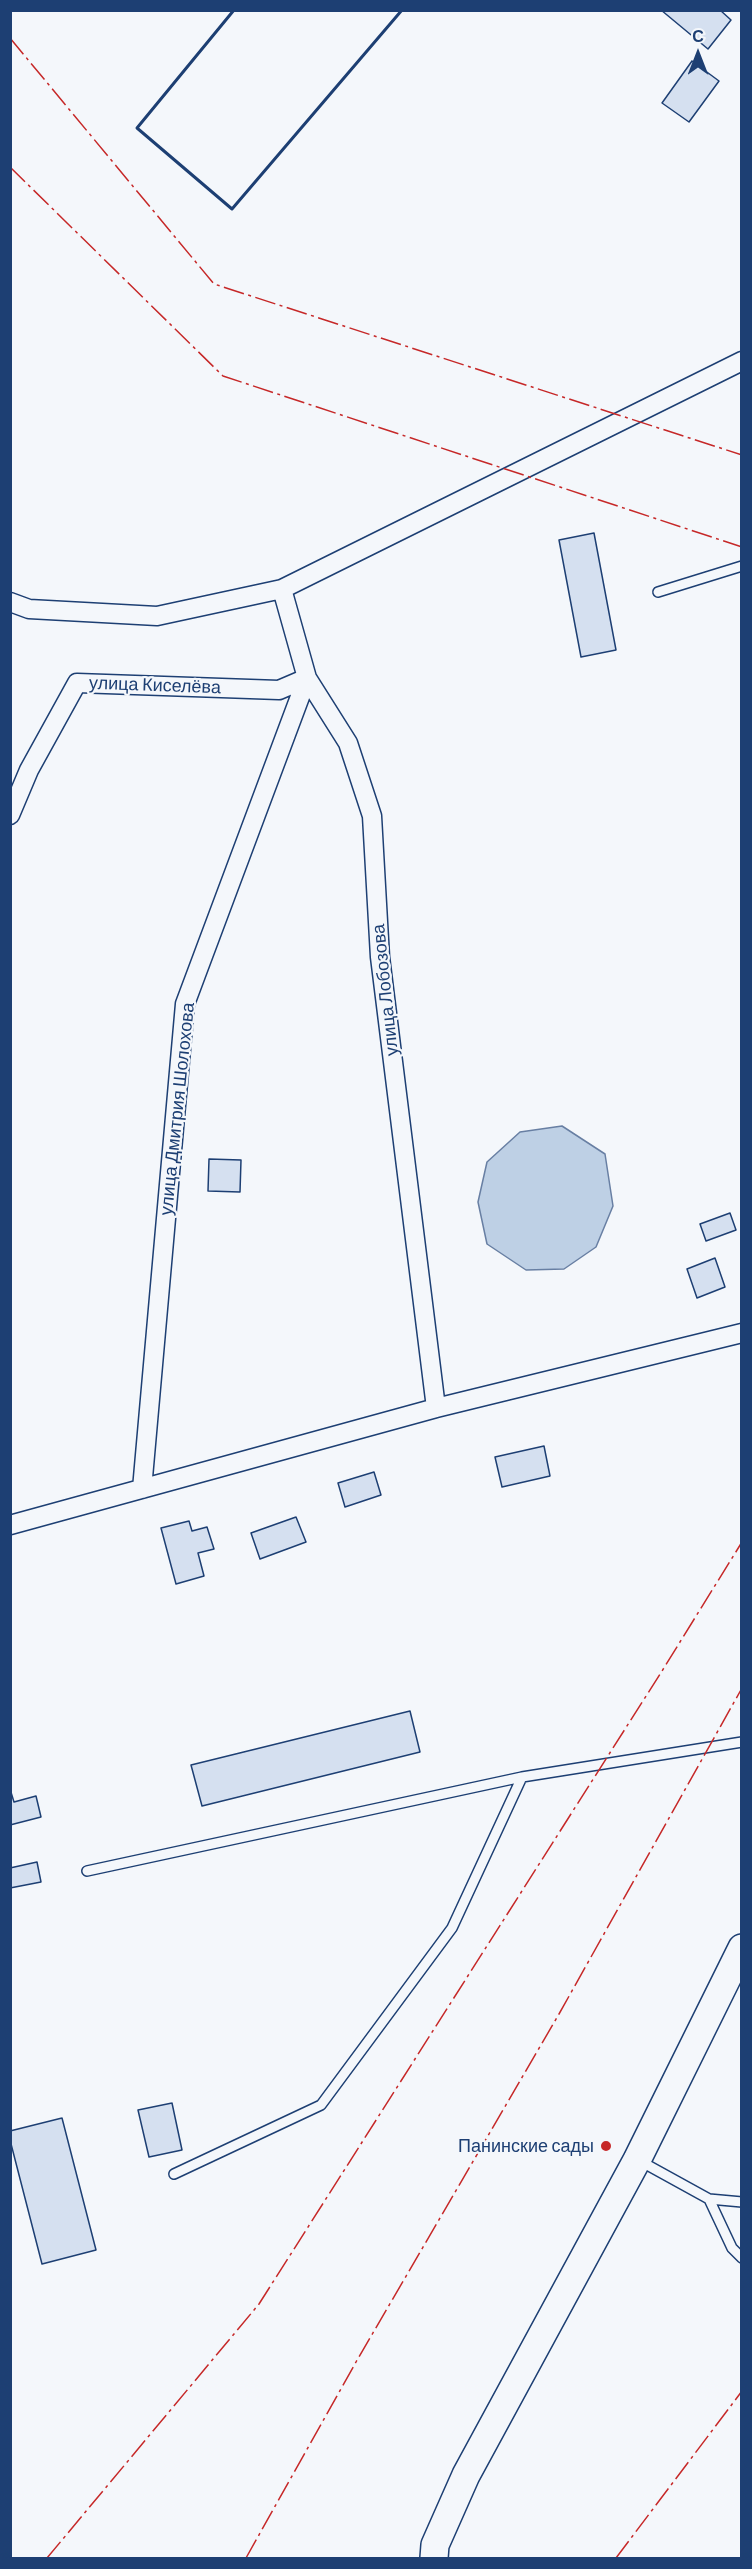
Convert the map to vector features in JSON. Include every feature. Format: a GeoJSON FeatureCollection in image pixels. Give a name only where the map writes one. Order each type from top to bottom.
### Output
{"type":"FeatureCollection","features":[{"type":"Feature","properties":{"kind":"main road"},"geometry":{"type":"LineString","coordinates":[[434,2559],[435,2545],[466,2475],[637,2160],[741,1948]]}},
{"type":"Feature","properties":{"kind":"street"},"geometry":{"type":"LineString","coordinates":[[10,602],[29,609],[157,616],[282,589],[741,361]]}},
{"type":"Feature","properties":{"kind":"street","name":"улица Лобозова"},"geometry":{"type":"LineString","coordinates":[[282,589],[307,678],[348,743],[372,816],[380,957],[436,1408]]}},
{"type":"Feature","properties":{"kind":"street","name":"улица Киселёва"},"geometry":{"type":"LineString","coordinates":[[10,815],[29,770],[77,683],[279,690],[307,678]]}},
{"type":"Feature","properties":{"kind":"street","name":"улица Дмитрия Шолохова"},"geometry":{"type":"LineString","coordinates":[[142,1489],[185,1004],[307,678]]}},
{"type":"Feature","properties":{"kind":"street"},"geometry":{"type":"LineString","coordinates":[[10,1525],[436,1408],[741,1333]]}},
{"type":"Feature","properties":{"kind":"lane"},"geometry":{"type":"LineString","coordinates":[[658,592],[741,566]]}},
{"type":"Feature","properties":{"kind":"lane"},"geometry":{"type":"LineString","coordinates":[[87,1871],[522,1778],[741,1742]]}},
{"type":"Feature","properties":{"kind":"lane"},"geometry":{"type":"LineString","coordinates":[[174,2174],[321,2105],[452,1928],[522,1778]]}},
{"type":"Feature","properties":{"kind":"lane"},"geometry":{"type":"LineString","coordinates":[[637,2160],[709,2199],[741,2202]]}},
{"type":"Feature","properties":{"kind":"lane"},"geometry":{"type":"LineString","coordinates":[[709,2199],[732,2248],[741,2258]]}},
{"type":"Feature","properties":{"kind":"water"},"geometry":{"type":"Polygon","coordinates":[[[562,1126],[605,1154],[613,1206],[596,1247],[564,1269],[526,1270],[487,1244],[478,1202],[487,1162],[520,1132],[562,1126]]]}},
{"type":"Feature","properties":{"kind":"building"},"geometry":{"type":"Polygon","coordinates":[[[661,10],[720,10],[731,20],[708,49],[661,10]]]}},
{"type":"Feature","properties":{"kind":"building"},"geometry":{"type":"Polygon","coordinates":[[[692,61],[719,81],[689,122],[662,103],[692,61]]]}},
{"type":"Feature","properties":{"kind":"building"},"geometry":{"type":"Polygon","coordinates":[[[594,533],[616,650],[581,657],[559,540],[594,533]]]}},
{"type":"Feature","properties":{"kind":"building"},"geometry":{"type":"Polygon","coordinates":[[[209,1159],[241,1160],[240,1192],[208,1191],[209,1159]]]}},
{"type":"Feature","properties":{"kind":"building"},"geometry":{"type":"Polygon","coordinates":[[[730,1213],[736,1230],[706,1241],[700,1224],[730,1213]]]}},
{"type":"Feature","properties":{"kind":"building"},"geometry":{"type":"Polygon","coordinates":[[[715,1258],[725,1287],[697,1298],[687,1269],[715,1258]]]}},
{"type":"Feature","properties":{"kind":"building"},"geometry":{"type":"Polygon","coordinates":[[[544,1446],[550,1476],[502,1487],[495,1457],[544,1446]]]}},
{"type":"Feature","properties":{"kind":"building"},"geometry":{"type":"Polygon","coordinates":[[[374,1472],[381,1495],[345,1507],[338,1483],[374,1472]]]}},
{"type":"Feature","properties":{"kind":"building"},"geometry":{"type":"Polygon","coordinates":[[[296,1517],[306,1542],[260,1559],[251,1533],[296,1517]]]}},
{"type":"Feature","properties":{"kind":"building"},"geometry":{"type":"Polygon","coordinates":[[[189,1521],[192,1531],[207,1527],[214,1549],[198,1553],[204,1576],[176,1584],[161,1528],[189,1521]]]}},
{"type":"Feature","properties":{"kind":"building"},"geometry":{"type":"Polygon","coordinates":[[[410,1711],[420,1752],[202,1806],[191,1765],[410,1711]]]}},
{"type":"Feature","properties":{"kind":"building"},"geometry":{"type":"Polygon","coordinates":[[[10,1789],[14,1802],[36,1796],[41,1817],[10,1825],[10,1789]]]}},
{"type":"Feature","properties":{"kind":"building"},"geometry":{"type":"Polygon","coordinates":[[[37,1862],[41,1882],[10,1888],[10,1868],[37,1862]]]}},
{"type":"Feature","properties":{"kind":"building"},"geometry":{"type":"Polygon","coordinates":[[[172,2103],[182,2150],[149,2157],[138,2110],[172,2103]]]}},
{"type":"Feature","properties":{"kind":"building"},"geometry":{"type":"Polygon","coordinates":[[[62,2118],[96,2250],[42,2264],[10,2140],[10,2131],[62,2118]]]}},
{"type":"Feature","properties":{"kind":"wall"},"geometry":{"type":"LineString","coordinates":[[234,10],[137,128],[232,209],[402,10]]}},
{"type":"Feature","properties":{"kind":"power"},"geometry":{"type":"LineString","coordinates":[[10,38],[214,284],[742,455]]}},
{"type":"Feature","properties":{"kind":"power"},"geometry":{"type":"LineString","coordinates":[[10,167],[223,376],[742,547]]}},
{"type":"Feature","properties":{"kind":"power"},"geometry":{"type":"LineString","coordinates":[[47,2558],[259,2304],[742,1542]]}},
{"type":"Feature","properties":{"kind":"power"},"geometry":{"type":"LineString","coordinates":[[246,2558],[356,2362],[559,2014],[742,1688]]}},
{"type":"Feature","properties":{"kind":"power"},"geometry":{"type":"LineString","coordinates":[[616,2558],[742,2391]]}},
{"type":"Feature","properties":{"kind":"place","name":"Панинские сады"},"geometry":{"type":"Point","coordinates":[606,2146]}}]}
